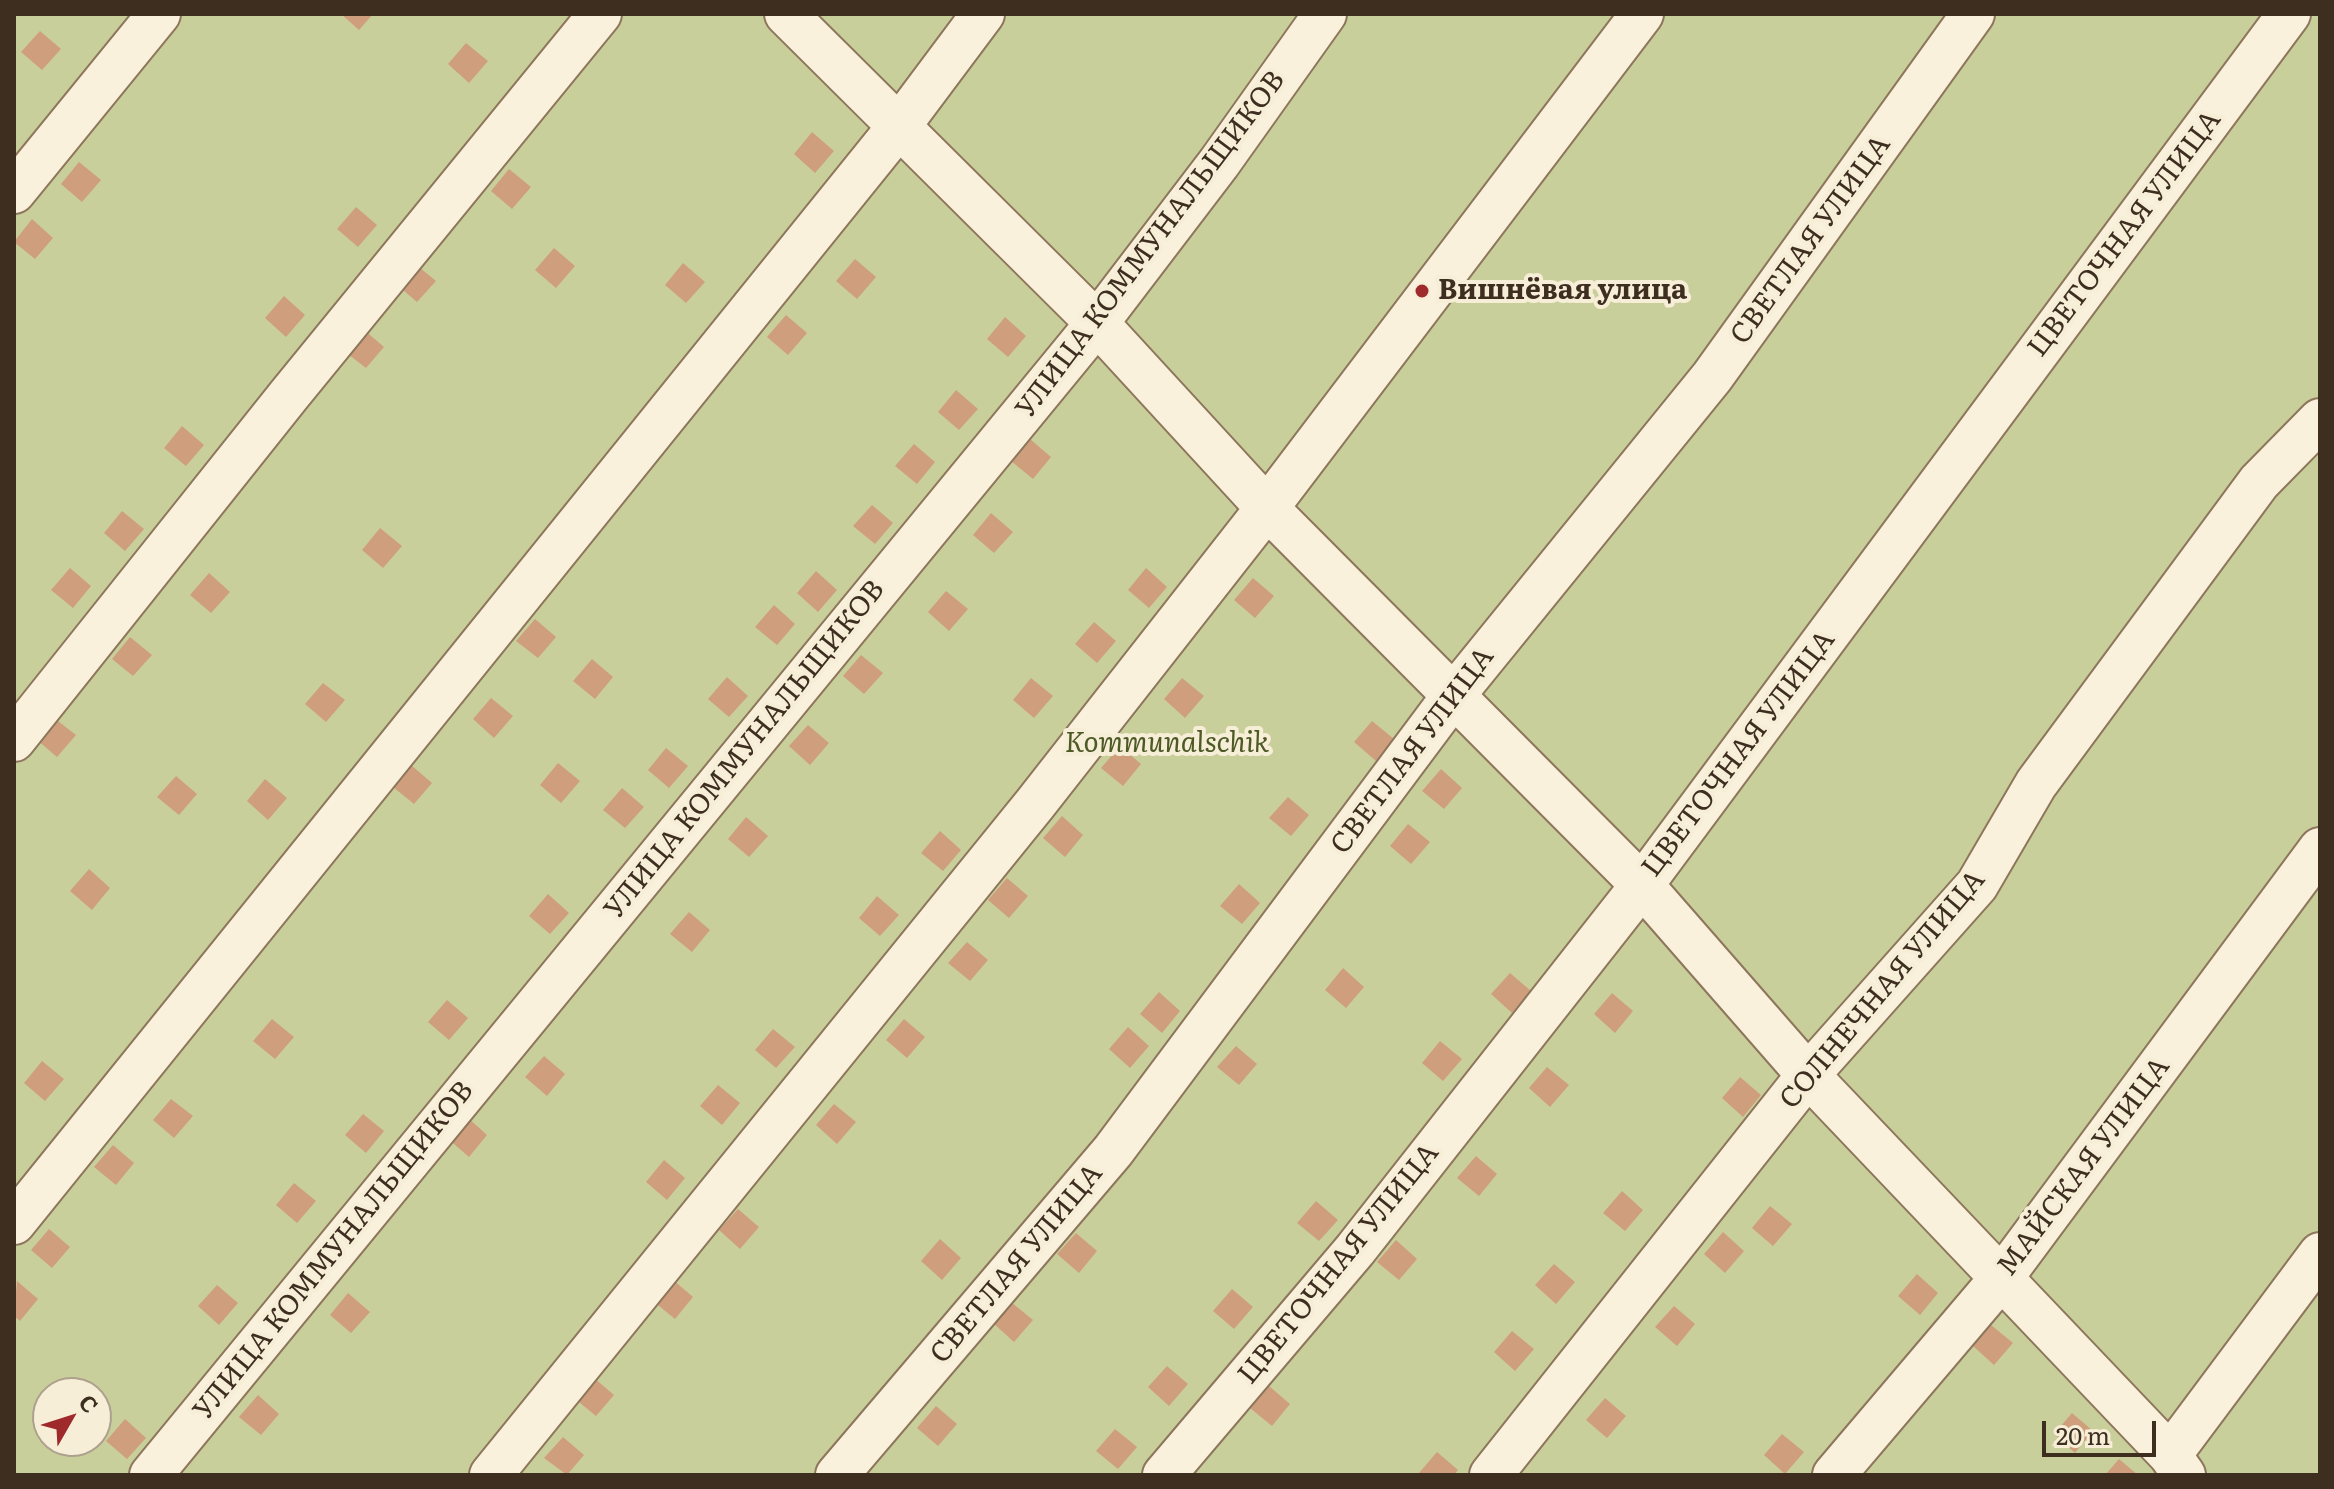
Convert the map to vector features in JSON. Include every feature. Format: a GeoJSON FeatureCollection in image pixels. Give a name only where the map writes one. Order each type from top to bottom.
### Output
{"type":"FeatureCollection","features":[{"type":"Feature","properties":{"kind":"street"},"geometry":{"type":"LineString","coordinates":[[14,192],[159,14]]}},
{"type":"Feature","properties":{"kind":"street"},"geometry":{"type":"LineString","coordinates":[[14,740],[289,395],[600,14]]}},
{"type":"Feature","properties":{"kind":"street"},"geometry":{"type":"LineString","coordinates":[[786,14],[1097,323],[1267,508],[1642,885],[1808,1075],[2003,1276],[2177,1465],[2320,1254]]}},
{"type":"Feature","properties":{"kind":"street"},"geometry":{"type":"LineString","coordinates":[[14,1223],[900,125],[983,14]]}},
{"type":"Feature","properties":{"kind":"street","name":"УЛИЦА КОММУНАЛЬЩИКОВ"},"geometry":{"type":"LineString","coordinates":[[151,1475],[1097,323],[1219,163],[1325,14]]}},
{"type":"Feature","properties":{"kind":"street"},"geometry":{"type":"LineString","coordinates":[[491,1475],[1035,804],[1267,508],[1642,14]]}},
{"type":"Feature","properties":{"kind":"street","name":"СВЕТЛАЯ УЛИЦА"},"geometry":{"type":"LineString","coordinates":[[837,1475],[1113,1151],[1453,696],[1712,377],[1973,14]]}},
{"type":"Feature","properties":{"kind":"street","name":"ЦВЕТОЧНАЯ УЛИЦА"},"geometry":{"type":"LineString","coordinates":[[1164,1475],[1355,1250],[1642,885],[2289,14]]}},
{"type":"Feature","properties":{"kind":"street","name":"СОЛНЕЧНАЯ УЛИЦА"},"geometry":{"type":"LineString","coordinates":[[1491,1475],[1808,1075],[1977,885],[2036,784],[2101,695],[2259,482],[2320,420]]}},
{"type":"Feature","properties":{"kind":"street","name":"МАЙСКАЯ УЛИЦА"},"geometry":{"type":"LineString","coordinates":[[1834,1475],[2003,1276],[2320,849]]}},
{"type":"Feature","properties":{"kind":"green space","name":"Kommunalschik"},"geometry":{"type":"Polygon","coordinates":[[[14,14],[2320,14],[2320,1475],[14,1475],[14,14]]]}},
{"type":"Feature","properties":{"kind":"building"},"geometry":{"type":"Polygon","coordinates":[[[341,14],[373,14],[359,30],[341,14]]]}},
{"type":"Feature","properties":{"kind":"building"},"geometry":{"type":"Polygon","coordinates":[[[40,31],[61,49],[42,70],[21,52],[40,31]]]}},
{"type":"Feature","properties":{"kind":"building"},"geometry":{"type":"Polygon","coordinates":[[[466,43],[488,61],[469,83],[448,64],[466,43]]]}},
{"type":"Feature","properties":{"kind":"building"},"geometry":{"type":"Polygon","coordinates":[[[812,132],[834,151],[815,173],[794,154],[812,132]]]}},
{"type":"Feature","properties":{"kind":"building"},"geometry":{"type":"Polygon","coordinates":[[[79,162],[101,180],[82,202],[61,184],[79,162]]]}},
{"type":"Feature","properties":{"kind":"building"},"geometry":{"type":"Polygon","coordinates":[[[509,169],[531,187],[512,209],[491,191],[509,169]]]}},
{"type":"Feature","properties":{"kind":"building"},"geometry":{"type":"Polygon","coordinates":[[[356,207],[377,225],[358,247],[337,229],[356,207]]]}},
{"type":"Feature","properties":{"kind":"building"},"geometry":{"type":"Polygon","coordinates":[[[32,219],[53,238],[35,259],[14,242],[32,219]]]}},
{"type":"Feature","properties":{"kind":"building"},"geometry":{"type":"Polygon","coordinates":[[[554,248],[575,266],[556,288],[535,270],[554,248]]]}},
{"type":"Feature","properties":{"kind":"building"},"geometry":{"type":"Polygon","coordinates":[[[855,259],[876,277],[857,299],[836,281],[855,259]]]}},
{"type":"Feature","properties":{"kind":"building"},"geometry":{"type":"Polygon","coordinates":[[[414,263],[436,281],[417,302],[396,284],[414,263]]]}},
{"type":"Feature","properties":{"kind":"building"},"geometry":{"type":"Polygon","coordinates":[[[683,263],[705,282],[686,303],[665,285],[683,263]]]}},
{"type":"Feature","properties":{"kind":"building"},"geometry":{"type":"Polygon","coordinates":[[[284,296],[305,315],[286,337],[265,318],[284,296]]]}},
{"type":"Feature","properties":{"kind":"building"},"geometry":{"type":"Polygon","coordinates":[[[786,315],[807,333],[788,355],[767,337],[786,315]]]}},
{"type":"Feature","properties":{"kind":"building"},"geometry":{"type":"Polygon","coordinates":[[[1005,317],[1026,336],[1008,357],[987,339],[1005,317]]]}},
{"type":"Feature","properties":{"kind":"building"},"geometry":{"type":"Polygon","coordinates":[[[363,329],[384,347],[366,368],[344,351],[363,329]]]}},
{"type":"Feature","properties":{"kind":"building"},"geometry":{"type":"Polygon","coordinates":[[[956,390],[978,409],[959,430],[938,412],[956,390]]]}},
{"type":"Feature","properties":{"kind":"building"},"geometry":{"type":"Polygon","coordinates":[[[182,426],[204,445],[186,466],[164,448],[182,426]]]}},
{"type":"Feature","properties":{"kind":"building"},"geometry":{"type":"Polygon","coordinates":[[[1030,439],[1051,457],[1033,479],[1011,461],[1030,439]]]}},
{"type":"Feature","properties":{"kind":"building"},"geometry":{"type":"Polygon","coordinates":[[[914,444],[935,462],[917,484],[895,466],[914,444]]]}},
{"type":"Feature","properties":{"kind":"building"},"geometry":{"type":"Polygon","coordinates":[[[872,505],[893,523],[875,544],[853,526],[872,505]]]}},
{"type":"Feature","properties":{"kind":"building"},"geometry":{"type":"Polygon","coordinates":[[[122,511],[144,529],[125,551],[104,533],[122,511]]]}},
{"type":"Feature","properties":{"kind":"building"},"geometry":{"type":"Polygon","coordinates":[[[991,513],[1013,532],[994,553],[973,535],[991,513]]]}},
{"type":"Feature","properties":{"kind":"building"},"geometry":{"type":"Polygon","coordinates":[[[380,528],[402,546],[383,568],[362,550],[380,528]]]}},
{"type":"Feature","properties":{"kind":"building"},"geometry":{"type":"Polygon","coordinates":[[[70,568],[91,586],[73,608],[51,590],[70,568]]]}},
{"type":"Feature","properties":{"kind":"building"},"geometry":{"type":"Polygon","coordinates":[[[1146,568],[1167,587],[1149,608],[1128,590],[1146,568]]]}},
{"type":"Feature","properties":{"kind":"building"},"geometry":{"type":"Polygon","coordinates":[[[816,571],[837,590],[818,612],[797,593],[816,571]]]}},
{"type":"Feature","properties":{"kind":"building"},"geometry":{"type":"Polygon","coordinates":[[[209,573],[230,592],[211,613],[190,595],[209,573]]]}},
{"type":"Feature","properties":{"kind":"building"},"geometry":{"type":"Polygon","coordinates":[[[1253,578],[1274,596],[1255,618],[1234,600],[1253,578]]]}},
{"type":"Feature","properties":{"kind":"building"},"geometry":{"type":"Polygon","coordinates":[[[946,591],[968,609],[949,631],[928,612],[946,591]]]}},
{"type":"Feature","properties":{"kind":"building"},"geometry":{"type":"Polygon","coordinates":[[[774,605],[795,624],[777,645],[755,627],[774,605]]]}},
{"type":"Feature","properties":{"kind":"building"},"geometry":{"type":"Polygon","coordinates":[[[535,619],[556,637],[538,658],[516,641],[535,619]]]}},
{"type":"Feature","properties":{"kind":"building"},"geometry":{"type":"Polygon","coordinates":[[[1094,622],[1116,641],[1097,663],[1075,644],[1094,622]]]}},
{"type":"Feature","properties":{"kind":"building"},"geometry":{"type":"Polygon","coordinates":[[[130,637],[152,655],[133,676],[112,659],[130,637]]]}},
{"type":"Feature","properties":{"kind":"building"},"geometry":{"type":"Polygon","coordinates":[[[861,655],[883,673],[864,694],[843,676],[861,655]]]}},
{"type":"Feature","properties":{"kind":"building"},"geometry":{"type":"Polygon","coordinates":[[[592,659],[613,677],[595,699],[573,681],[592,659]]]}},
{"type":"Feature","properties":{"kind":"building"},"geometry":{"type":"Polygon","coordinates":[[[727,677],[748,696],[729,717],[708,699],[727,677]]]}},
{"type":"Feature","properties":{"kind":"building"},"geometry":{"type":"Polygon","coordinates":[[[1031,678],[1053,696],[1034,718],[1013,700],[1031,678]]]}},
{"type":"Feature","properties":{"kind":"building"},"geometry":{"type":"Polygon","coordinates":[[[1182,678],[1204,696],[1185,718],[1164,699],[1182,678]]]}},
{"type":"Feature","properties":{"kind":"building"},"geometry":{"type":"Polygon","coordinates":[[[323,683],[345,700],[326,722],[305,704],[323,683]]]}},
{"type":"Feature","properties":{"kind":"building"},"geometry":{"type":"Polygon","coordinates":[[[491,698],[513,716],[494,738],[473,719],[491,698]]]}},
{"type":"Feature","properties":{"kind":"building"},"geometry":{"type":"Polygon","coordinates":[[[54,718],[76,735],[57,757],[36,739],[54,718]]]}},
{"type":"Feature","properties":{"kind":"building"},"geometry":{"type":"Polygon","coordinates":[[[1372,721],[1394,739],[1376,761],[1354,742],[1372,721]]]}},
{"type":"Feature","properties":{"kind":"building"},"geometry":{"type":"Polygon","coordinates":[[[808,725],[829,743],[810,765],[789,746],[808,725]]]}},
{"type":"Feature","properties":{"kind":"building"},"geometry":{"type":"Polygon","coordinates":[[[1120,746],[1141,764],[1123,786],[1101,768],[1120,746]]]}},
{"type":"Feature","properties":{"kind":"building"},"geometry":{"type":"Polygon","coordinates":[[[666,748],[688,766],[669,788],[648,770],[666,748]]]}},
{"type":"Feature","properties":{"kind":"building"},"geometry":{"type":"Polygon","coordinates":[[[558,763],[580,781],[561,803],[540,785],[558,763]]]}},
{"type":"Feature","properties":{"kind":"building"},"geometry":{"type":"Polygon","coordinates":[[[411,765],[432,783],[414,804],[393,787],[411,765]]]}},
{"type":"Feature","properties":{"kind":"building"},"geometry":{"type":"Polygon","coordinates":[[[1441,769],[1462,788],[1444,809],[1422,791],[1441,769]]]}},
{"type":"Feature","properties":{"kind":"building"},"geometry":{"type":"Polygon","coordinates":[[[176,776],[197,794],[179,815],[157,797],[176,776]]]}},
{"type":"Feature","properties":{"kind":"building"},"geometry":{"type":"Polygon","coordinates":[[[265,779],[287,798],[268,820],[247,801],[265,779]]]}},
{"type":"Feature","properties":{"kind":"building"},"geometry":{"type":"Polygon","coordinates":[[[622,788],[644,807],[625,828],[603,810],[622,788]]]}},
{"type":"Feature","properties":{"kind":"building"},"geometry":{"type":"Polygon","coordinates":[[[1288,797],[1309,815],[1291,836],[1269,818],[1288,797]]]}},
{"type":"Feature","properties":{"kind":"building"},"geometry":{"type":"Polygon","coordinates":[[[1062,816],[1083,835],[1065,857],[1043,838],[1062,816]]]}},
{"type":"Feature","properties":{"kind":"building"},"geometry":{"type":"Polygon","coordinates":[[[746,817],[768,836],[749,857],[728,839],[746,817]]]}},
{"type":"Feature","properties":{"kind":"building"},"geometry":{"type":"Polygon","coordinates":[[[1408,824],[1430,842],[1411,864],[1390,846],[1408,824]]]}},
{"type":"Feature","properties":{"kind":"building"},"geometry":{"type":"Polygon","coordinates":[[[940,831],[961,850],[943,871],[921,853],[940,831]]]}},
{"type":"Feature","properties":{"kind":"building"},"geometry":{"type":"Polygon","coordinates":[[[89,869],[110,888],[92,910],[70,891],[89,869]]]}},
{"type":"Feature","properties":{"kind":"building"},"geometry":{"type":"Polygon","coordinates":[[[1007,878],[1028,896],[1009,918],[988,900],[1007,878]]]}},
{"type":"Feature","properties":{"kind":"building"},"geometry":{"type":"Polygon","coordinates":[[[1239,884],[1260,903],[1242,924],[1220,906],[1239,884]]]}},
{"type":"Feature","properties":{"kind":"building"},"geometry":{"type":"Polygon","coordinates":[[[548,894],[569,913],[550,934],[529,916],[548,894]]]}},
{"type":"Feature","properties":{"kind":"building"},"geometry":{"type":"Polygon","coordinates":[[[877,896],[899,915],[880,936],[859,918],[877,896]]]}},
{"type":"Feature","properties":{"kind":"building"},"geometry":{"type":"Polygon","coordinates":[[[689,912],[710,930],[692,952],[670,934],[689,912]]]}},
{"type":"Feature","properties":{"kind":"building"},"geometry":{"type":"Polygon","coordinates":[[[967,942],[988,960],[970,981],[948,963],[967,942]]]}},
{"type":"Feature","properties":{"kind":"building"},"geometry":{"type":"Polygon","coordinates":[[[1343,968],[1364,987],[1346,1008],[1325,990],[1343,968]]]}},
{"type":"Feature","properties":{"kind":"building"},"geometry":{"type":"Polygon","coordinates":[[[1510,973],[1531,991],[1512,1013],[1491,994],[1510,973]]]}},
{"type":"Feature","properties":{"kind":"building"},"geometry":{"type":"Polygon","coordinates":[[[1159,992],[1180,1011],[1162,1033],[1140,1014],[1159,992]]]}},
{"type":"Feature","properties":{"kind":"building"},"geometry":{"type":"Polygon","coordinates":[[[1612,993],[1633,1011],[1615,1033],[1594,1014],[1612,993]]]}},
{"type":"Feature","properties":{"kind":"building"},"geometry":{"type":"Polygon","coordinates":[[[447,1000],[468,1018],[449,1040],[428,1022],[447,1000]]]}},
{"type":"Feature","properties":{"kind":"building"},"geometry":{"type":"Polygon","coordinates":[[[272,1019],[294,1037],[275,1059],[253,1041],[272,1019]]]}},
{"type":"Feature","properties":{"kind":"building"},"geometry":{"type":"Polygon","coordinates":[[[904,1019],[925,1037],[907,1058],[886,1040],[904,1019]]]}},
{"type":"Feature","properties":{"kind":"building"},"geometry":{"type":"Polygon","coordinates":[[[1128,1027],[1149,1046],[1130,1068],[1109,1049],[1128,1027]]]}},
{"type":"Feature","properties":{"kind":"building"},"geometry":{"type":"Polygon","coordinates":[[[773,1029],[795,1047],[776,1068],[755,1050],[773,1029]]]}},
{"type":"Feature","properties":{"kind":"building"},"geometry":{"type":"Polygon","coordinates":[[[1440,1041],[1462,1059],[1443,1081],[1422,1063],[1440,1041]]]}},
{"type":"Feature","properties":{"kind":"building"},"geometry":{"type":"Polygon","coordinates":[[[1236,1046],[1257,1064],[1239,1085],[1217,1067],[1236,1046]]]}},
{"type":"Feature","properties":{"kind":"building"},"geometry":{"type":"Polygon","coordinates":[[[544,1056],[565,1074],[547,1096],[525,1077],[544,1056]]]}},
{"type":"Feature","properties":{"kind":"building"},"geometry":{"type":"Polygon","coordinates":[[[42,1061],[64,1079],[45,1101],[24,1083],[42,1061]]]}},
{"type":"Feature","properties":{"kind":"building"},"geometry":{"type":"Polygon","coordinates":[[[1547,1067],[1569,1085],[1550,1107],[1529,1088],[1547,1067]]]}},
{"type":"Feature","properties":{"kind":"building"},"geometry":{"type":"Polygon","coordinates":[[[1740,1077],[1761,1095],[1743,1117],[1722,1098],[1740,1077]]]}},
{"type":"Feature","properties":{"kind":"building"},"geometry":{"type":"Polygon","coordinates":[[[718,1085],[740,1103],[722,1125],[700,1106],[718,1085]]]}},
{"type":"Feature","properties":{"kind":"building"},"geometry":{"type":"Polygon","coordinates":[[[171,1099],[193,1116],[174,1138],[153,1120],[171,1099]]]}},
{"type":"Feature","properties":{"kind":"building"},"geometry":{"type":"Polygon","coordinates":[[[834,1104],[856,1122],[837,1144],[816,1125],[834,1104]]]}},
{"type":"Feature","properties":{"kind":"building"},"geometry":{"type":"Polygon","coordinates":[[[363,1114],[384,1131],[366,1153],[345,1135],[363,1114]]]}},
{"type":"Feature","properties":{"kind":"building"},"geometry":{"type":"Polygon","coordinates":[[[466,1116],[487,1135],[469,1157],[447,1138],[466,1116]]]}},
{"type":"Feature","properties":{"kind":"building"},"geometry":{"type":"Polygon","coordinates":[[[113,1145],[134,1163],[116,1185],[94,1167],[113,1145]]]}},
{"type":"Feature","properties":{"kind":"building"},"geometry":{"type":"Polygon","coordinates":[[[1476,1156],[1497,1174],[1479,1196],[1457,1178],[1476,1156]]]}},
{"type":"Feature","properties":{"kind":"building"},"geometry":{"type":"Polygon","coordinates":[[[664,1160],[685,1178],[667,1200],[646,1182],[664,1160]]]}},
{"type":"Feature","properties":{"kind":"building"},"geometry":{"type":"Polygon","coordinates":[[[294,1183],[316,1201],[297,1223],[276,1205],[294,1183]]]}},
{"type":"Feature","properties":{"kind":"building"},"geometry":{"type":"Polygon","coordinates":[[[1622,1191],[1643,1210],[1625,1231],[1603,1213],[1622,1191]]]}},
{"type":"Feature","properties":{"kind":"building"},"geometry":{"type":"Polygon","coordinates":[[[1316,1201],[1338,1220],[1319,1241],[1297,1223],[1316,1201]]]}},
{"type":"Feature","properties":{"kind":"building"},"geometry":{"type":"Polygon","coordinates":[[[1770,1206],[1792,1224],[1773,1246],[1752,1228],[1770,1206]]]}},
{"type":"Feature","properties":{"kind":"building"},"geometry":{"type":"Polygon","coordinates":[[[738,1209],[759,1227],[740,1249],[719,1230],[738,1209]]]}},
{"type":"Feature","properties":{"kind":"building"},"geometry":{"type":"Polygon","coordinates":[[[49,1229],[70,1247],[52,1268],[31,1250],[49,1229]]]}},
{"type":"Feature","properties":{"kind":"building"},"geometry":{"type":"Polygon","coordinates":[[[1723,1232],[1744,1251],[1725,1273],[1704,1254],[1723,1232]]]}},
{"type":"Feature","properties":{"kind":"building"},"geometry":{"type":"Polygon","coordinates":[[[1076,1233],[1097,1251],[1079,1273],[1057,1254],[1076,1233]]]}},
{"type":"Feature","properties":{"kind":"building"},"geometry":{"type":"Polygon","coordinates":[[[940,1239],[961,1258],[942,1280],[921,1261],[940,1239]]]}},
{"type":"Feature","properties":{"kind":"building"},"geometry":{"type":"Polygon","coordinates":[[[1396,1240],[1417,1259],[1399,1280],[1377,1262],[1396,1240]]]}},
{"type":"Feature","properties":{"kind":"building"},"geometry":{"type":"Polygon","coordinates":[[[1554,1264],[1575,1282],[1556,1304],[1535,1285],[1554,1264]]]}},
{"type":"Feature","properties":{"kind":"building"},"geometry":{"type":"Polygon","coordinates":[[[1917,1274],[1938,1293],[1920,1315],[1898,1296],[1917,1274]]]}},
{"type":"Feature","properties":{"kind":"building"},"geometry":{"type":"Polygon","coordinates":[[[672,1279],[693,1297],[675,1319],[653,1301],[672,1279]]]}},
{"type":"Feature","properties":{"kind":"building"},"geometry":{"type":"Polygon","coordinates":[[[17,1281],[38,1299],[20,1321],[14,1316],[17,1281]]]}},
{"type":"Feature","properties":{"kind":"building"},"geometry":{"type":"Polygon","coordinates":[[[217,1285],[238,1303],[219,1325],[198,1306],[217,1285]]]}},
{"type":"Feature","properties":{"kind":"building"},"geometry":{"type":"Polygon","coordinates":[[[1232,1289],[1253,1307],[1234,1329],[1213,1311],[1232,1289]]]}},
{"type":"Feature","properties":{"kind":"building"},"geometry":{"type":"Polygon","coordinates":[[[348,1293],[370,1312],[351,1333],[330,1315],[348,1293]]]}},
{"type":"Feature","properties":{"kind":"building"},"geometry":{"type":"Polygon","coordinates":[[[1011,1302],[1033,1320],[1014,1342],[993,1323],[1011,1302]]]}},
{"type":"Feature","properties":{"kind":"building"},"geometry":{"type":"Polygon","coordinates":[[[1674,1306],[1695,1324],[1677,1346],[1655,1327],[1674,1306]]]}},
{"type":"Feature","properties":{"kind":"building"},"geometry":{"type":"Polygon","coordinates":[[[1991,1325],[2013,1343],[1994,1365],[1973,1346],[1991,1325]]]}},
{"type":"Feature","properties":{"kind":"building"},"geometry":{"type":"Polygon","coordinates":[[[1512,1331],[1534,1349],[1515,1371],[1494,1352],[1512,1331]]]}},
{"type":"Feature","properties":{"kind":"building"},"geometry":{"type":"Polygon","coordinates":[[[1167,1366],[1188,1384],[1169,1406],[1148,1387],[1167,1366]]]}},
{"type":"Feature","properties":{"kind":"building"},"geometry":{"type":"Polygon","coordinates":[[[593,1377],[614,1395],[596,1416],[574,1398],[593,1377]]]}},
{"type":"Feature","properties":{"kind":"building"},"geometry":{"type":"Polygon","coordinates":[[[1269,1386],[1290,1404],[1272,1426],[1250,1408],[1269,1386]]]}},
{"type":"Feature","properties":{"kind":"building"},"geometry":{"type":"Polygon","coordinates":[[[258,1395],[279,1414],[261,1435],[239,1417],[258,1395]]]}},
{"type":"Feature","properties":{"kind":"building"},"geometry":{"type":"Polygon","coordinates":[[[1605,1398],[1626,1416],[1607,1438],[1586,1420],[1605,1398]]]}},
{"type":"Feature","properties":{"kind":"building"},"geometry":{"type":"Polygon","coordinates":[[[936,1406],[957,1424],[938,1446],[917,1428],[936,1406]]]}},
{"type":"Feature","properties":{"kind":"building"},"geometry":{"type":"Polygon","coordinates":[[[2072,1413],[2093,1431],[2075,1453],[2054,1434],[2072,1413]]]}},
{"type":"Feature","properties":{"kind":"building"},"geometry":{"type":"Polygon","coordinates":[[[125,1419],[146,1438],[127,1459],[112,1446],[112,1434],[125,1419]]]}},
{"type":"Feature","properties":{"kind":"building"},"geometry":{"type":"Polygon","coordinates":[[[1115,1429],[1137,1447],[1118,1469],[1096,1451],[1115,1429]]]}},
{"type":"Feature","properties":{"kind":"building"},"geometry":{"type":"Polygon","coordinates":[[[1782,1434],[1804,1452],[1785,1474],[1764,1455],[1782,1434]]]}},
{"type":"Feature","properties":{"kind":"building"},"geometry":{"type":"Polygon","coordinates":[[[563,1437],[584,1455],[567,1475],[544,1458],[563,1437]]]}},
{"type":"Feature","properties":{"kind":"building"},"geometry":{"type":"Polygon","coordinates":[[[1437,1452],[1458,1470],[1454,1475],[1419,1473],[1437,1452]]]}},
{"type":"Feature","properties":{"kind":"building"},"geometry":{"type":"Polygon","coordinates":[[[2119,1459],[2138,1475],[2105,1475],[2119,1459]]]}},
{"type":"Feature","properties":{"kind":"place","name":"Вишнёвая улица"},"geometry":{"type":"Point","coordinates":[1422,291]}}]}
